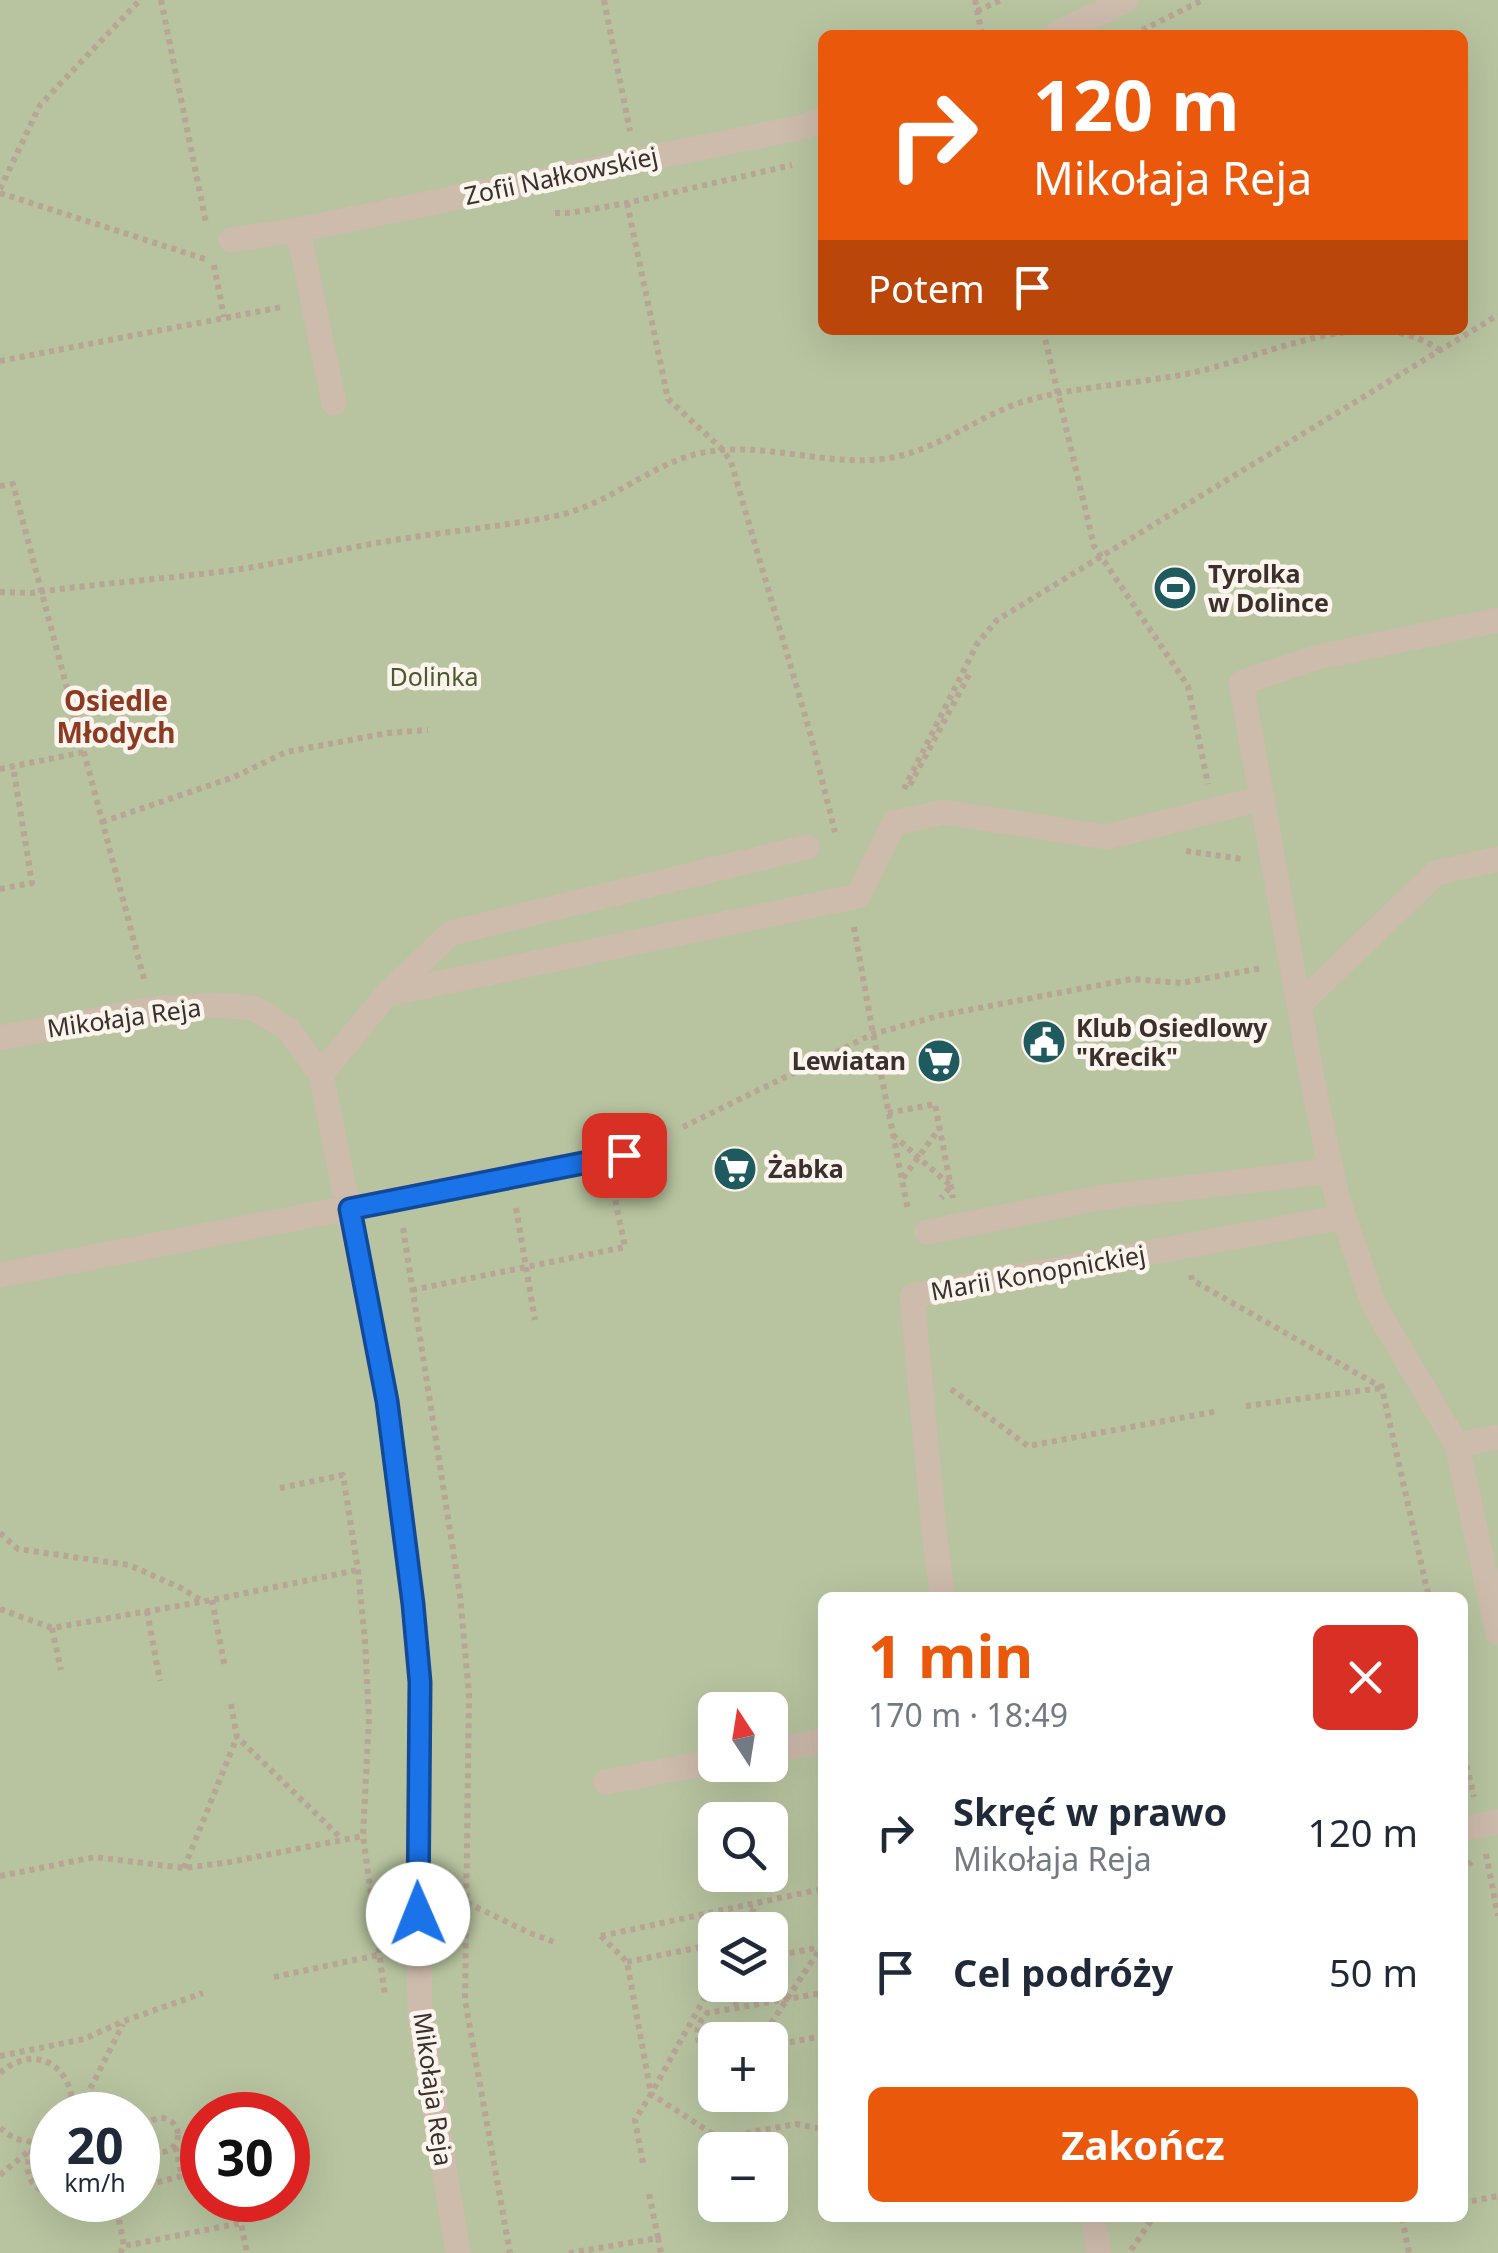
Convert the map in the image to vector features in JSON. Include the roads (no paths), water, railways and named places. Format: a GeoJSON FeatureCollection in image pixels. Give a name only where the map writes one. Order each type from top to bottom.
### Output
{"type":"FeatureCollection","features":[{"type":"Feature","properties":{"kind":"street"},"geometry":{"type":"LineString","coordinates":[[1064,30],[1126,0]]}},
{"type":"Feature","properties":{"kind":"street","name":"Zofii Nałkowskiej"},"geometry":{"type":"LineString","coordinates":[[220,242],[298,230],[818,121]]}},
{"type":"Feature","properties":{"kind":"street"},"geometry":{"type":"LineString","coordinates":[[298,230],[334,403]]}},
{"type":"Feature","properties":{"kind":"street"},"geometry":{"type":"LineString","coordinates":[[1498,620],[1318,657],[1241,684],[1332,1171],[1344,1217],[1374,1305],[1457,1445],[1498,1632]]}},
{"type":"Feature","properties":{"kind":"street"},"geometry":{"type":"LineString","coordinates":[[387,994],[858,896],[894,823],[943,812],[1106,837],[1263,798]]}},
{"type":"Feature","properties":{"kind":"street"},"geometry":{"type":"LineString","coordinates":[[321,1074],[387,994],[451,933],[807,847]]}},
{"type":"Feature","properties":{"kind":"street"},"geometry":{"type":"LineString","coordinates":[[1300,1004],[1436,873],[1498,859]]}},
{"type":"Feature","properties":{"kind":"street","name":"Mikołaja Reja"},"geometry":{"type":"LineString","coordinates":[[0,1038],[152,1010],[215,1005],[254,1008],[288,1029],[321,1074],[387,1401],[413,1604],[420,1682],[420,2018],[458,2253]]}},
{"type":"Feature","properties":{"kind":"street"},"geometry":{"type":"LineString","coordinates":[[0,1275],[624,1155],[659,1139]]}},
{"type":"Feature","properties":{"kind":"street"},"geometry":{"type":"LineString","coordinates":[[918,1224],[958,1225],[1098,1198],[1332,1171]]}},
{"type":"Feature","properties":{"kind":"street","name":"Marii Konopnickiej"},"geometry":{"type":"LineString","coordinates":[[943,1592],[934,1540],[912,1296],[1344,1217]]}},
{"type":"Feature","properties":{"kind":"street"},"geometry":{"type":"LineString","coordinates":[[1457,1445],[1498,1437]]}},
{"type":"Feature","properties":{"kind":"street"},"geometry":{"type":"LineString","coordinates":[[788,1748],[818,1742]]}},
{"type":"Feature","properties":{"kind":"street"},"geometry":{"type":"LineString","coordinates":[[606,1782],[698,1764]]}},
{"type":"Feature","properties":{"kind":"street"},"geometry":{"type":"LineString","coordinates":[[1468,1828],[1498,1822]]}},
{"type":"Feature","properties":{"kind":"street"},"geometry":{"type":"LineString","coordinates":[[1094,2222],[1099,2253]]}},
{"type":"Feature","properties":{"kind":"place","name":"Tyrolka w Dolince"},"geometry":{"type":"Point","coordinates":[1175,588]}},
{"type":"Feature","properties":{"kind":"place","name":"Klub Osiedlowy \"Krecik\""},"geometry":{"type":"Point","coordinates":[1044,1042]}},
{"type":"Feature","properties":{"kind":"place","name":"Lewiatan"},"geometry":{"type":"Point","coordinates":[939,1061]}},
{"type":"Feature","properties":{"kind":"place","name":"Żabka"},"geometry":{"type":"Point","coordinates":[735,1169]}},
{"type":"Feature","properties":{"kind":"district","name":"Osiedle Młodych"},"geometry":{"type":"Point","coordinates":[116,717]}},
{"type":"Feature","properties":{"kind":"park label","name":"Dolinka"},"geometry":{"type":"Point","coordinates":[434,677]}}]}
